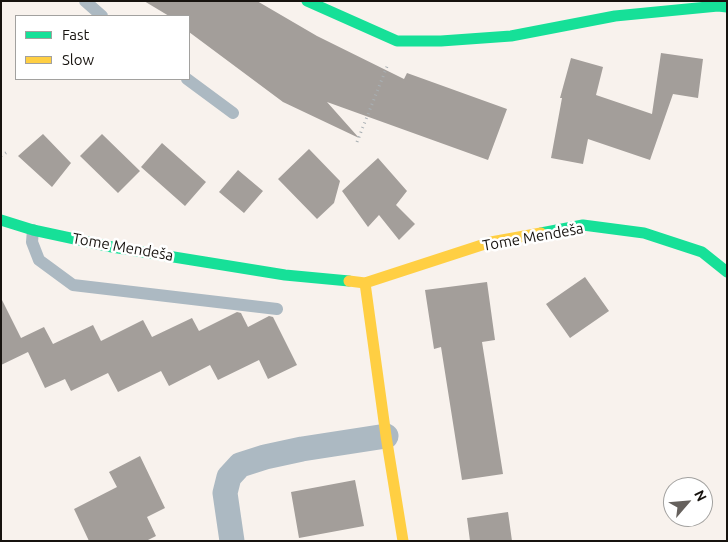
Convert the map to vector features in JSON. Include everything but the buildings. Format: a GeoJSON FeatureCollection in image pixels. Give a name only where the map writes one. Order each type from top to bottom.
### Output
{"type":"FeatureCollection","features":[{"type":"Feature","properties":{"kind":"street"},"geometry":{"type":"LineString","coordinates":[[307,1],[397,41],[441,41],[510,36],[615,16],[718,6],[727,7]]}},
{"type":"Feature","properties":{"kind":"street","name":"Tome Mendeša"},"geometry":{"type":"LineString","coordinates":[[1,220],[34,230],[112,247],[276,274],[364,284],[491,242],[583,225],[644,233],[702,252],[727,272]]}},
{"type":"Feature","properties":{"kind":"street"},"geometry":{"type":"LineString","coordinates":[[364,284],[403,541]]}},
{"type":"Feature","properties":{"kind":"street"},"geometry":{"type":"LineString","coordinates":[[232,541],[225,493],[229,477],[240,465],[265,456],[386,436]]}},
{"type":"Feature","properties":{"kind":"lane"},"geometry":{"type":"LineString","coordinates":[[85,1],[101,15]]}},
{"type":"Feature","properties":{"kind":"lane"},"geometry":{"type":"LineString","coordinates":[[188,80],[233,113]]}},
{"type":"Feature","properties":{"kind":"lane"},"geometry":{"type":"LineString","coordinates":[[34,230],[32,242],[39,260],[73,286],[277,309]]}},
{"type":"Feature","properties":{"kind":"path"},"geometry":{"type":"LineString","coordinates":[[357,142],[397,41]]}},
{"type":"Feature","properties":{"kind":"path"},"geometry":{"type":"LineString","coordinates":[[1,156],[9,151]]}},
{"type":"Feature","properties":{"kind":"traffic: fast"},"geometry":{"type":"LineString","coordinates":[[307,1],[397,41],[441,41],[511,36],[615,16],[718,6],[727,7]]}},
{"type":"Feature","properties":{"kind":"traffic: fast"},"geometry":{"type":"LineString","coordinates":[[1,220],[33,230],[112,247],[285,275],[349,281]]}},
{"type":"Feature","properties":{"kind":"traffic: fast"},"geometry":{"type":"LineString","coordinates":[[541,233],[583,225],[644,233],[702,252],[727,272]]}},
{"type":"Feature","properties":{"kind":"traffic: slow"},"geometry":{"type":"LineString","coordinates":[[349,281],[365,283],[491,242],[541,233]]}},
{"type":"Feature","properties":{"kind":"traffic: slow"},"geometry":{"type":"LineString","coordinates":[[365,283],[386,436],[403,541]]}}]}
